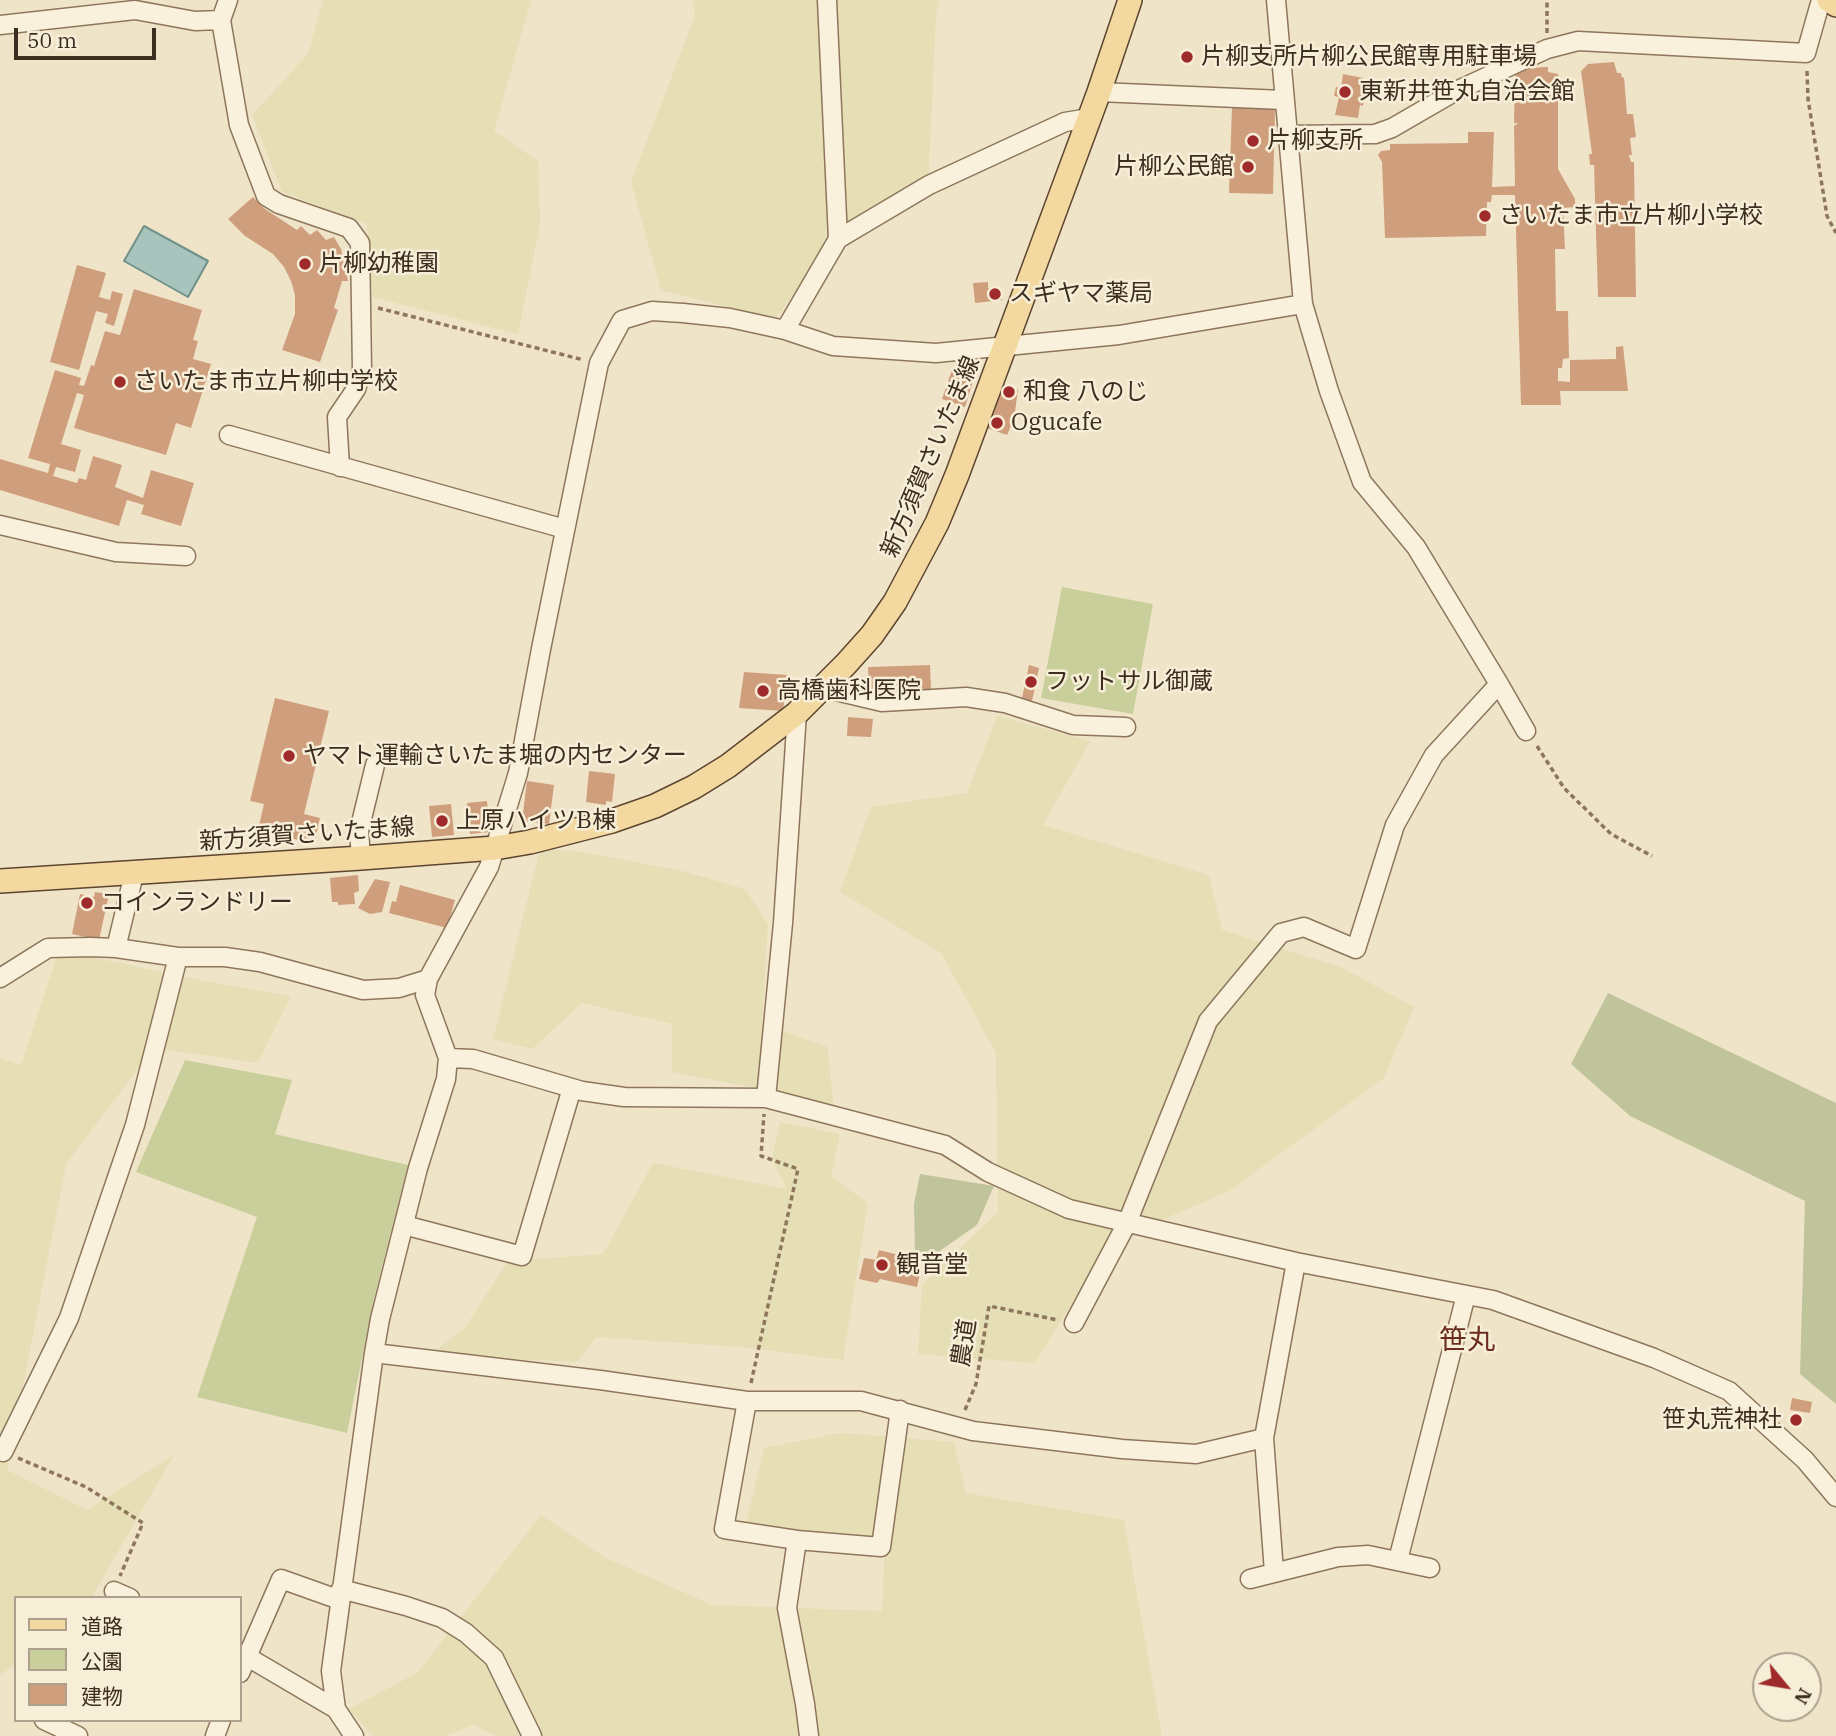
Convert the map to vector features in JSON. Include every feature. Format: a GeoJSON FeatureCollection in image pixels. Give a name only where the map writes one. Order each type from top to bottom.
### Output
{"type":"FeatureCollection","features":[{"type":"Feature","properties":{"kind":"main road","name":"新方須賀さいたま線"},"geometry":{"type":"LineString","coordinates":[[0,881],[495,848],[569,833],[655,806],[694,787],[797,713],[872,635],[917,564],[957,475],[1099,92],[1130,0]]}},
{"type":"Feature","properties":{"kind":"main road"},"geometry":{"type":"LineString","coordinates":[[1829,0],[1836,5]]}},
{"type":"Feature","properties":{"kind":"street"},"geometry":{"type":"LineString","coordinates":[[228,0],[221,20],[239,125],[266,196],[279,204],[349,228],[360,243],[362,370],[356,389],[337,417],[340,467]]}},
{"type":"Feature","properties":{"kind":"street"},"geometry":{"type":"LineString","coordinates":[[827,0],[838,239]]}},
{"type":"Feature","properties":{"kind":"street"},"geometry":{"type":"LineString","coordinates":[[1276,0],[1303,304],[1329,391],[1362,482],[1416,547],[1526,731]]}},
{"type":"Feature","properties":{"kind":"street"},"geometry":{"type":"LineString","coordinates":[[1287,135],[1374,134],[1392,128],[1455,92],[1547,49],[1578,41],[1806,53],[1821,0]]}},
{"type":"Feature","properties":{"kind":"street"},"geometry":{"type":"LineString","coordinates":[[0,25],[135,10],[195,21],[221,20]]}},
{"type":"Feature","properties":{"kind":"street"},"geometry":{"type":"LineString","coordinates":[[1099,92],[1283,100]]}},
{"type":"Feature","properties":{"kind":"street"},"geometry":{"type":"LineString","coordinates":[[785,330],[838,239],[929,185],[1065,122],[1089,118]]}},
{"type":"Feature","properties":{"kind":"street"},"geometry":{"type":"LineString","coordinates":[[354,1736],[337,1709],[331,1671],[374,1353],[418,1168],[446,1079],[448,1058],[425,995],[428,979],[489,867],[518,773],[599,363],[622,320],[652,311],[730,318],[785,330],[833,346],[936,354],[1119,335],[1303,304]]}},
{"type":"Feature","properties":{"kind":"street"},"geometry":{"type":"LineString","coordinates":[[229,435],[565,529]]}},
{"type":"Feature","properties":{"kind":"street"},"geometry":{"type":"LineString","coordinates":[[0,525],[116,552],[186,556]]}},
{"type":"Feature","properties":{"kind":"street"},"geometry":{"type":"LineString","coordinates":[[1073,1323],[1127,1223],[1208,1021],[1281,933],[1304,927],[1356,949],[1395,825],[1434,755],[1499,684]]}},
{"type":"Feature","properties":{"kind":"street"},"geometry":{"type":"LineString","coordinates":[[823,688],[882,702],[966,697],[1006,703],[1073,725],[1126,727]]}},
{"type":"Feature","properties":{"kind":"street"},"geometry":{"type":"LineString","coordinates":[[766,1098],[783,923],[797,713]]}},
{"type":"Feature","properties":{"kind":"street"},"geometry":{"type":"LineString","coordinates":[[361,858],[359,831],[374,765]]}},
{"type":"Feature","properties":{"kind":"street"},"geometry":{"type":"LineString","coordinates":[[116,948],[134,874]]}},
{"type":"Feature","properties":{"kind":"street"},"geometry":{"type":"LineString","coordinates":[[0,978],[48,948],[116,948],[177,957],[225,957],[260,962],[363,990],[399,988],[428,979]]}},
{"type":"Feature","properties":{"kind":"street"},"geometry":{"type":"LineString","coordinates":[[3,1452],[69,1318],[135,1125],[177,957]]}},
{"type":"Feature","properties":{"kind":"street"},"geometry":{"type":"LineString","coordinates":[[448,1058],[473,1059],[572,1087],[624,1097],[766,1098],[945,1145],[988,1172],[1069,1209],[1296,1262],[1493,1300],[1654,1358],[1729,1391],[1805,1460],[1836,1497]]}},
{"type":"Feature","properties":{"kind":"street"},"geometry":{"type":"LineString","coordinates":[[404,1225],[522,1256],[572,1087]]}},
{"type":"Feature","properties":{"kind":"street"},"geometry":{"type":"LineString","coordinates":[[1274,1573],[1264,1438],[1296,1262]]}},
{"type":"Feature","properties":{"kind":"street"},"geometry":{"type":"LineString","coordinates":[[1398,1560],[1466,1295]]}},
{"type":"Feature","properties":{"kind":"street"},"geometry":{"type":"LineString","coordinates":[[374,1353],[747,1401],[861,1401],[973,1431],[1122,1449],[1196,1454],[1264,1438]]}},
{"type":"Feature","properties":{"kind":"street"},"geometry":{"type":"LineString","coordinates":[[747,1401],[724,1530],[881,1547],[900,1410]]}},
{"type":"Feature","properties":{"kind":"street"},"geometry":{"type":"LineString","coordinates":[[797,1540],[787,1608],[805,1704],[808,1736]]}},
{"type":"Feature","properties":{"kind":"street"},"geometry":{"type":"LineString","coordinates":[[1250,1579],[1338,1557],[1368,1555],[1430,1568]]}},
{"type":"Feature","properties":{"kind":"street"},"geometry":{"type":"LineString","coordinates":[[337,1709],[244,1656],[281,1579],[407,1606],[442,1618],[466,1633],[494,1658],[532,1736]]}},
{"type":"Feature","properties":{"kind":"street"},"geometry":{"type":"LineString","coordinates":[[48,1722],[78,1736]]}},
{"type":"Feature","properties":{"kind":"path"},"geometry":{"type":"LineString","coordinates":[[1547,0],[1547,49]]}},
{"type":"Feature","properties":{"kind":"path"},"geometry":{"type":"LineString","coordinates":[[1806,53],[1808,99],[1827,216],[1836,233]]}},
{"type":"Feature","properties":{"kind":"path"},"geometry":{"type":"LineString","coordinates":[[362,304],[599,363]]}},
{"type":"Feature","properties":{"kind":"path"},"geometry":{"type":"LineString","coordinates":[[1526,731],[1564,788],[1611,834],[1652,856]]}},
{"type":"Feature","properties":{"kind":"path"},"geometry":{"type":"LineString","coordinates":[[747,1401],[798,1169],[761,1156],[766,1098]]}},
{"type":"Feature","properties":{"kind":"path","name":"農道"},"geometry":{"type":"LineString","coordinates":[[958,1427],[976,1384],[989,1306],[1073,1323]]}},
{"type":"Feature","properties":{"kind":"path"},"geometry":{"type":"LineString","coordinates":[[3,1452],[86,1487],[143,1523],[122,1594]]}},
{"type":"Feature","properties":{"kind":"shaded area"},"geometry":{"type":"Polygon","coordinates":[[[323,0],[531,0],[494,131],[538,161],[540,225],[518,334],[372,297],[367,224],[282,192],[252,115],[308,54],[323,0]]]}},
{"type":"Feature","properties":{"kind":"shaded area"},"geometry":{"type":"Polygon","coordinates":[[[693,0],[939,0],[928,185],[829,246],[775,319],[661,290],[631,182],[695,16],[693,0]]]}},
{"type":"Feature","properties":{"kind":"shaded area"},"geometry":{"type":"Polygon","coordinates":[[[997,716],[1090,741],[1043,825],[1209,875],[1222,930],[1341,967],[1414,1007],[1384,1078],[1229,1191],[1110,1242],[1035,1363],[918,1354],[922,1285],[998,1212],[996,1053],[941,953],[840,892],[871,807],[967,793],[997,716]]]}},
{"type":"Feature","properties":{"kind":"shaded area"},"geometry":{"type":"Polygon","coordinates":[[[540,849],[583,852],[682,871],[745,889],[768,924],[762,1023],[827,1047],[834,1106],[788,1094],[672,1072],[672,1024],[582,1003],[532,1049],[493,1039],[540,849]]]}},
{"type":"Feature","properties":{"kind":"shaded area"},"geometry":{"type":"Polygon","coordinates":[[[59,950],[204,981],[291,996],[258,1063],[154,1048],[66,1164],[7,1470],[87,1510],[174,1455],[92,1596],[14,1596],[14,1664],[0,1675],[0,1058],[21,1065],[59,950]]]}},
{"type":"Feature","properties":{"kind":"shaded area"},"geometry":{"type":"Polygon","coordinates":[[[780,1122],[840,1134],[831,1176],[868,1203],[843,1360],[742,1347],[596,1337],[577,1362],[429,1355],[464,1329],[508,1261],[603,1254],[653,1163],[787,1189],[772,1159],[780,1122]]]}},
{"type":"Feature","properties":{"kind":"shaded area"},"geometry":{"type":"Polygon","coordinates":[[[840,1433],[954,1442],[966,1493],[1124,1520],[1162,1736],[497,1736],[474,1725],[444,1736],[373,1736],[349,1709],[417,1673],[541,1515],[606,1558],[712,1605],[882,1611],[885,1545],[744,1532],[764,1448],[840,1433]]]}},
{"type":"Feature","properties":{"kind":"green space"},"geometry":{"type":"Polygon","coordinates":[[[1062,587],[1153,604],[1133,714],[1041,698],[1062,587]]]}},
{"type":"Feature","properties":{"kind":"green space"},"geometry":{"type":"Polygon","coordinates":[[[1608,993],[1836,1103],[1836,1404],[1800,1374],[1805,1201],[1630,1116],[1571,1064],[1608,993]]]}},
{"type":"Feature","properties":{"kind":"green space"},"geometry":{"type":"Polygon","coordinates":[[[185,1060],[292,1080],[275,1134],[408,1165],[374,1298],[347,1433],[197,1397],[257,1217],[136,1172],[185,1060]]]}},
{"type":"Feature","properties":{"kind":"green space"},"geometry":{"type":"Polygon","coordinates":[[[920,1174],[994,1186],[977,1225],[928,1259],[915,1257],[914,1204],[920,1174]]]}},
{"type":"Feature","properties":{"kind":"water"},"geometry":{"type":"Polygon","coordinates":[[[144,226],[208,261],[188,297],[124,261],[144,226]]]}},
{"type":"Feature","properties":{"kind":"building"},"geometry":{"type":"Polygon","coordinates":[[[1614,62],[1617,73],[1624,77],[1627,114],[1633,114],[1636,137],[1630,138],[1632,155],[1629,155],[1631,162],[1634,162],[1636,297],[1598,297],[1594,165],[1590,165],[1589,154],[1592,154],[1581,71],[1588,64],[1614,62]]]}},
{"type":"Feature","properties":{"kind":"building"},"geometry":{"type":"Polygon","coordinates":[[[1548,67],[1548,72],[1558,74],[1558,169],[1575,199],[1575,207],[1563,208],[1565,249],[1555,249],[1556,311],[1568,311],[1569,358],[1563,359],[1562,368],[1558,368],[1558,381],[1570,382],[1570,360],[1616,359],[1616,347],[1623,346],[1628,391],[1560,391],[1561,405],[1521,405],[1515,195],[1492,195],[1491,202],[1487,202],[1486,236],[1385,238],[1382,162],[1378,155],[1381,151],[1390,150],[1390,144],[1468,143],[1468,132],[1494,132],[1492,187],[1515,186],[1514,126],[1518,123],[1514,123],[1515,74],[1529,68],[1548,67]]]}},
{"type":"Feature","properties":{"kind":"building"},"geometry":{"type":"Polygon","coordinates":[[[1343,74],[1363,78],[1361,88],[1366,89],[1358,118],[1335,115],[1339,97],[1334,96],[1336,87],[1341,88],[1343,74]]]}},
{"type":"Feature","properties":{"kind":"building"},"geometry":{"type":"Polygon","coordinates":[[[1232,107],[1275,108],[1273,194],[1229,193],[1232,107]]]}},
{"type":"Feature","properties":{"kind":"building"},"geometry":{"type":"Polygon","coordinates":[[[253,197],[265,209],[297,230],[301,226],[310,235],[317,230],[326,240],[334,237],[341,249],[348,281],[342,281],[334,308],[338,310],[320,362],[282,350],[295,314],[295,295],[291,281],[273,254],[245,236],[228,219],[253,197]]]}},
{"type":"Feature","properties":{"kind":"building"},"geometry":{"type":"Polygon","coordinates":[[[77,265],[106,273],[99,297],[110,300],[112,291],[123,294],[114,326],[105,323],[108,314],[96,311],[79,370],[50,362],[77,265]]]}},
{"type":"Feature","properties":{"kind":"building"},"geometry":{"type":"Polygon","coordinates":[[[988,282],[988,288],[1000,288],[1002,300],[975,303],[973,283],[988,282]]]}},
{"type":"Feature","properties":{"kind":"building"},"geometry":{"type":"Polygon","coordinates":[[[134,289],[202,310],[193,340],[198,341],[193,359],[211,364],[191,428],[176,423],[166,455],[74,428],[84,395],[77,393],[61,444],[81,450],[75,472],[56,467],[53,476],[77,483],[79,478],[86,480],[93,456],[122,465],[115,487],[143,498],[151,470],[194,483],[181,526],[141,514],[144,505],[127,500],[119,526],[0,490],[0,459],[48,473],[50,464],[28,458],[55,370],[81,378],[79,385],[84,386],[91,365],[94,366],[105,331],[120,335],[134,289]]]}},
{"type":"Feature","properties":{"kind":"building"},"geometry":{"type":"Polygon","coordinates":[[[952,370],[974,378],[965,407],[942,399],[952,370]]]}},
{"type":"Feature","properties":{"kind":"building"},"geometry":{"type":"Polygon","coordinates":[[[1003,384],[1018,390],[1014,419],[1007,435],[987,428],[1003,384]]]}},
{"type":"Feature","properties":{"kind":"building"},"geometry":{"type":"Polygon","coordinates":[[[930,665],[931,690],[869,692],[868,667],[930,665]]]}},
{"type":"Feature","properties":{"kind":"building"},"geometry":{"type":"Polygon","coordinates":[[[1029,665],[1039,668],[1032,701],[1022,698],[1029,665]]]}},
{"type":"Feature","properties":{"kind":"building","name":"高橋歯科医院"},"geometry":{"type":"Polygon","coordinates":[[[744,672],[787,675],[783,711],[739,708],[744,672]]]}},
{"type":"Feature","properties":{"kind":"building","name":"ヤマト運輸さいたま堀の内センター"},"geometry":{"type":"Polygon","coordinates":[[[275,698],[329,711],[304,814],[320,818],[314,844],[258,830],[264,804],[250,801],[275,698]]]}},
{"type":"Feature","properties":{"kind":"building"},"geometry":{"type":"Polygon","coordinates":[[[848,717],[873,719],[871,737],[847,736],[848,717]]]}},
{"type":"Feature","properties":{"kind":"building"},"geometry":{"type":"Polygon","coordinates":[[[589,771],[615,774],[612,802],[606,801],[606,805],[586,802],[589,771]]]}},
{"type":"Feature","properties":{"kind":"building"},"geometry":{"type":"Polygon","coordinates":[[[527,781],[554,785],[549,824],[522,821],[527,781]]]}},
{"type":"Feature","properties":{"kind":"building"},"geometry":{"type":"Polygon","coordinates":[[[487,801],[490,832],[470,834],[467,803],[487,801]]]}},
{"type":"Feature","properties":{"kind":"building","name":"上原ハイツB棟"},"geometry":{"type":"Polygon","coordinates":[[[451,804],[454,835],[432,837],[429,806],[451,804]]]}},
{"type":"Feature","properties":{"kind":"building"},"geometry":{"type":"Polygon","coordinates":[[[358,875],[359,891],[354,893],[355,904],[338,905],[338,902],[332,902],[330,878],[358,875]]]}},
{"type":"Feature","properties":{"kind":"building"},"geometry":{"type":"Polygon","coordinates":[[[375,879],[390,882],[382,912],[370,914],[358,908],[375,879]]]}},
{"type":"Feature","properties":{"kind":"building"},"geometry":{"type":"Polygon","coordinates":[[[400,885],[455,900],[447,928],[389,913],[392,901],[396,902],[400,885]]]}},
{"type":"Feature","properties":{"kind":"building"},"geometry":{"type":"Polygon","coordinates":[[[95,892],[109,894],[99,940],[72,934],[80,894],[94,897],[95,892]]]}},
{"type":"Feature","properties":{"kind":"building","name":"観音堂"},"geometry":{"type":"Polygon","coordinates":[[[879,1250],[903,1256],[900,1269],[920,1273],[917,1287],[880,1279],[877,1283],[859,1279],[864,1258],[876,1260],[879,1250]]]}},
{"type":"Feature","properties":{"kind":"building"},"geometry":{"type":"Polygon","coordinates":[[[1792,1398],[1812,1402],[1810,1413],[1790,1410],[1792,1398]]]}},
{"type":"Feature","properties":{"kind":"place","name":"片柳支所片柳公民館専用駐車場"},"geometry":{"type":"Point","coordinates":[1187,57]}},
{"type":"Feature","properties":{"kind":"place","name":"東新井笹丸自治会館"},"geometry":{"type":"Point","coordinates":[1345,92]}},
{"type":"Feature","properties":{"kind":"place","name":"片柳支所"},"geometry":{"type":"Point","coordinates":[1253,141]}},
{"type":"Feature","properties":{"kind":"place","name":"片柳公民館"},"geometry":{"type":"Point","coordinates":[1248,167]}},
{"type":"Feature","properties":{"kind":"place","name":"さいたま市立片柳小学校"},"geometry":{"type":"Point","coordinates":[1485,216]}},
{"type":"Feature","properties":{"kind":"place","name":"片柳幼稚園"},"geometry":{"type":"Point","coordinates":[305,264]}},
{"type":"Feature","properties":{"kind":"place","name":"スギヤマ薬局"},"geometry":{"type":"Point","coordinates":[995,294]}},
{"type":"Feature","properties":{"kind":"place","name":"さいたま市立片柳中学校"},"geometry":{"type":"Point","coordinates":[120,382]}},
{"type":"Feature","properties":{"kind":"place","name":"和食 八のじ"},"geometry":{"type":"Point","coordinates":[1009,392]}},
{"type":"Feature","properties":{"kind":"place","name":"Ogucafe"},"geometry":{"type":"Point","coordinates":[997,423]}},
{"type":"Feature","properties":{"kind":"place","name":"フットサル御蔵"},"geometry":{"type":"Point","coordinates":[1031,682]}},
{"type":"Feature","properties":{"kind":"place","name":"高橋歯科医院"},"geometry":{"type":"Point","coordinates":[763,691]}},
{"type":"Feature","properties":{"kind":"place","name":"ヤマト運輸さいたま堀の内センター"},"geometry":{"type":"Point","coordinates":[289,756]}},
{"type":"Feature","properties":{"kind":"place","name":"上原ハイツB棟"},"geometry":{"type":"Point","coordinates":[442,821]}},
{"type":"Feature","properties":{"kind":"place","name":"コインランドリー"},"geometry":{"type":"Point","coordinates":[87,903]}},
{"type":"Feature","properties":{"kind":"place","name":"観音堂"},"geometry":{"type":"Point","coordinates":[882,1265]}},
{"type":"Feature","properties":{"kind":"place","name":"笹丸荒神社"},"geometry":{"type":"Point","coordinates":[1796,1420]}},
{"type":"Feature","properties":{"kind":"district","name":"笹丸"},"geometry":{"type":"Point","coordinates":[1467,1341]}}]}
